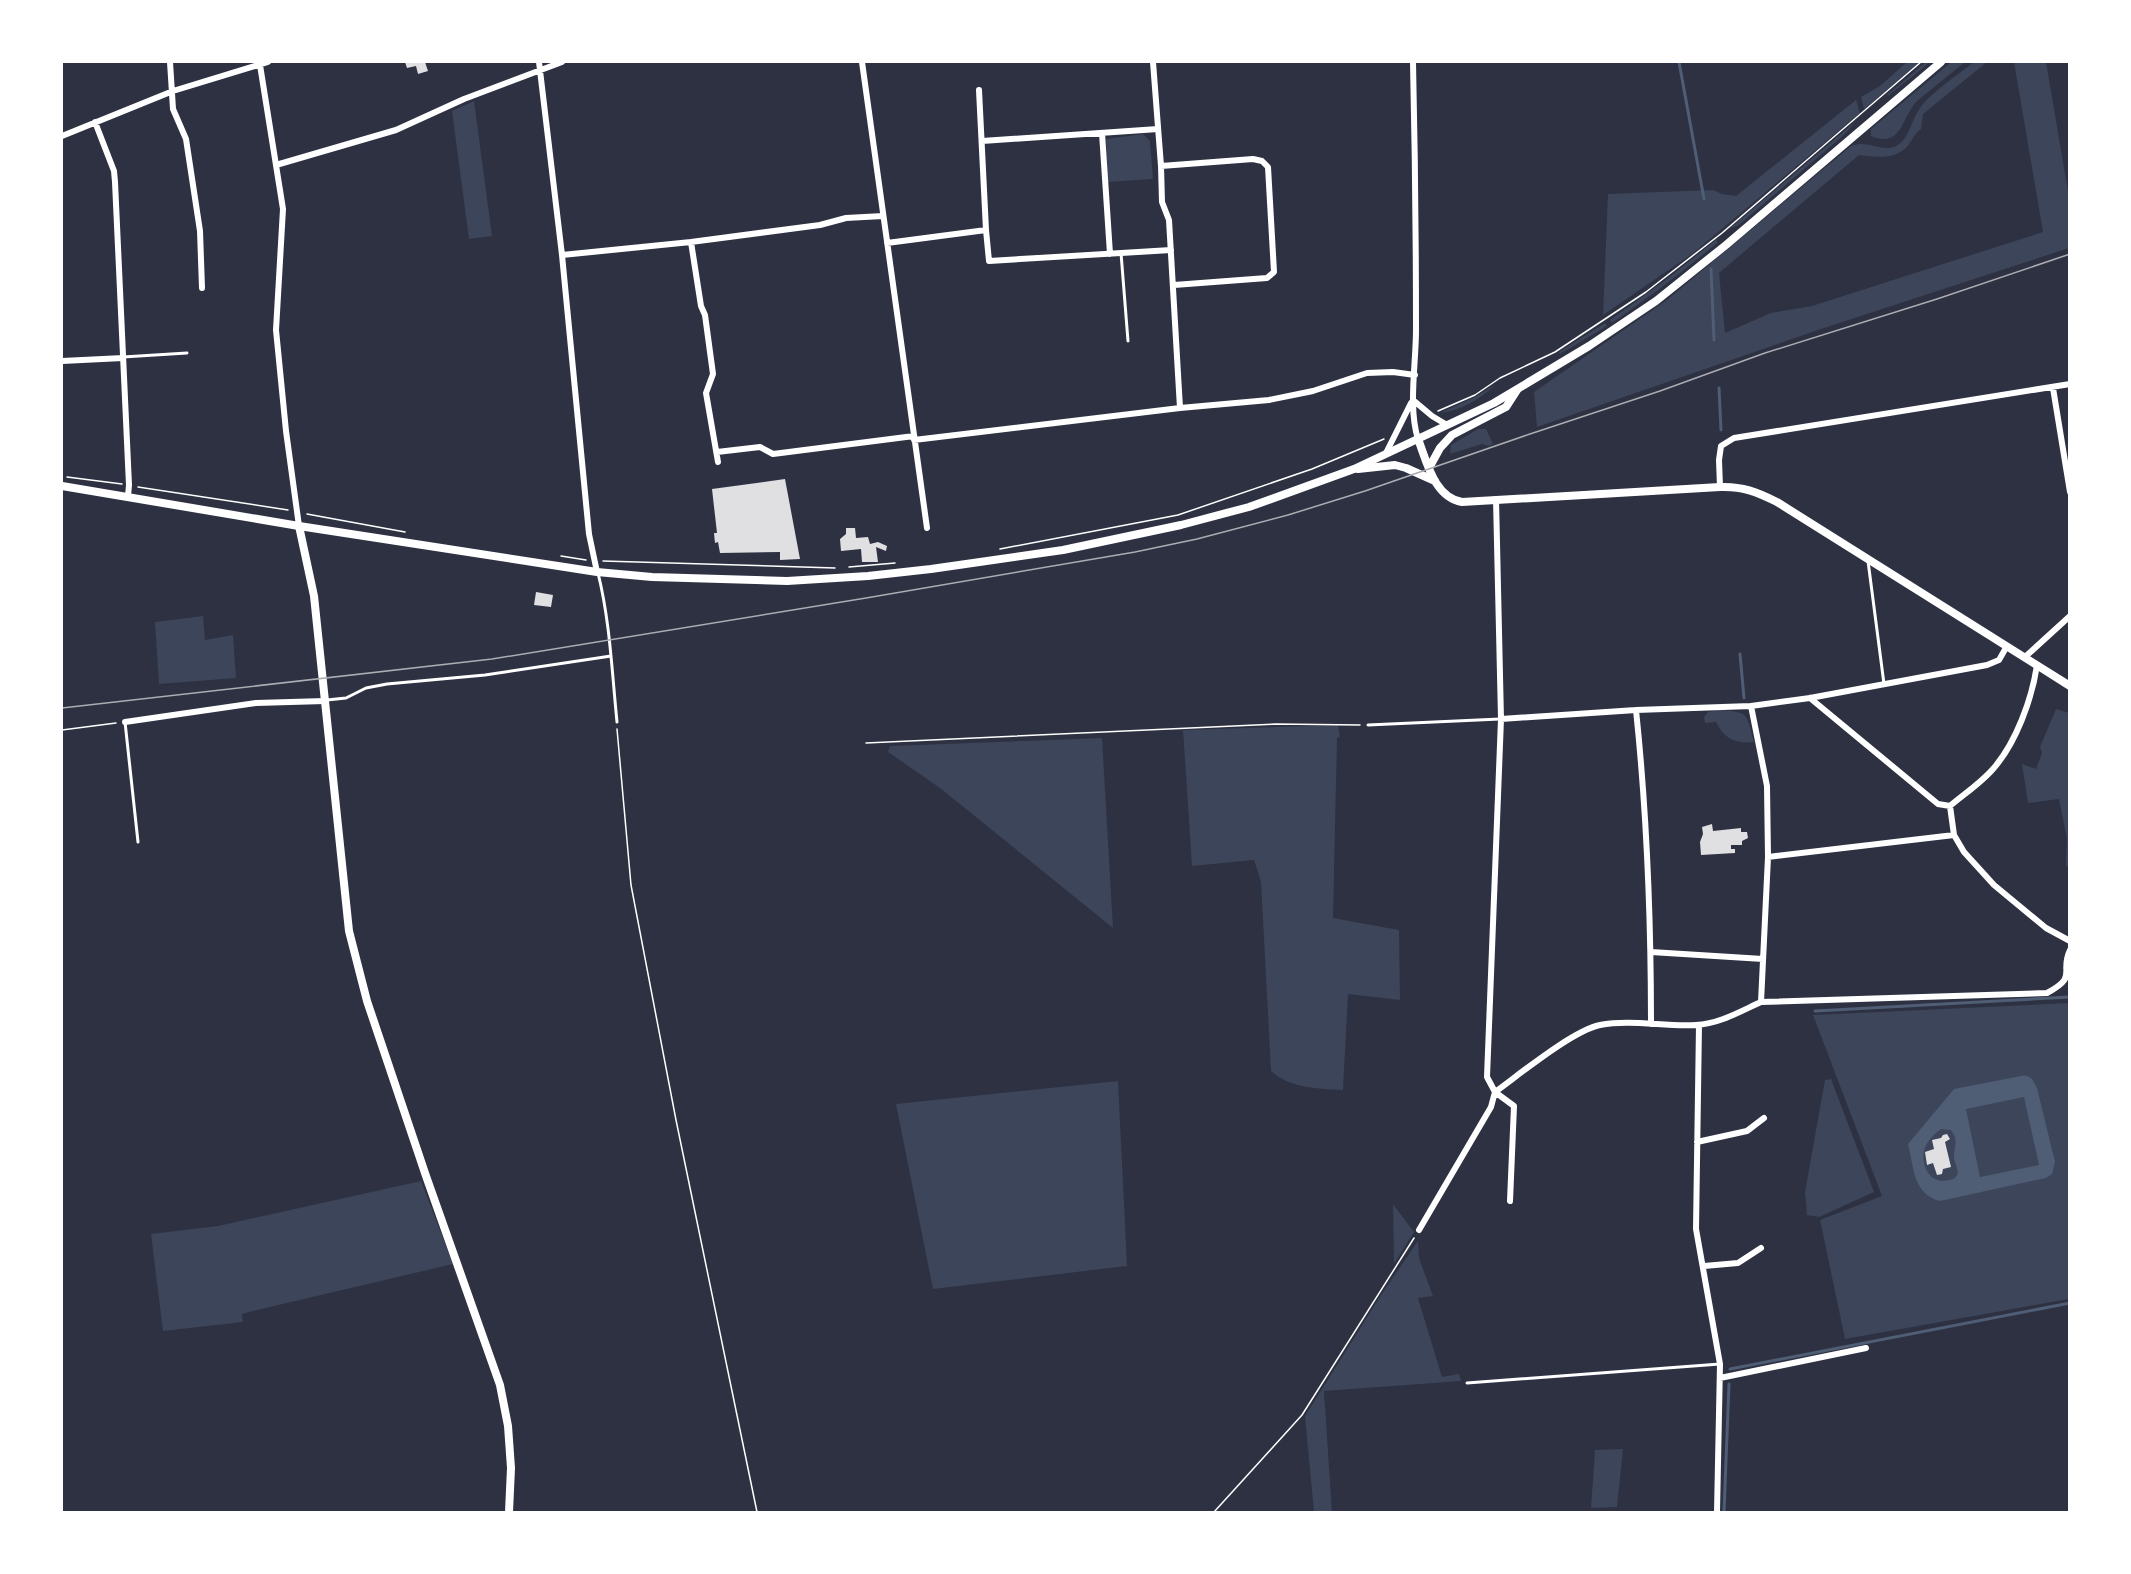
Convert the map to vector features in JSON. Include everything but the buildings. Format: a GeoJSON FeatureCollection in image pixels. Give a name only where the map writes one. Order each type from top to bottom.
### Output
{"type":"FeatureCollection","features":[{"type":"Feature","properties":{"kind":"main road"},"geometry":{"type":"LineString","coordinates":[[62,486],[299,526],[597,572],[652,577],[787,581],[868,576],[1063,549],[1181,525],[1249,507],[1353,469],[1473,414],[1589,346],[1656,301],[1726,245],[1941,62]]}},
{"type":"Feature","properties":{"kind":"street"},"geometry":{"type":"LineString","coordinates":[[170,62],[173,109],[186,139],[198,219],[202,288]]}},
{"type":"Feature","properties":{"kind":"street"},"geometry":{"type":"LineString","coordinates":[[62,136],[173,91],[268,62]]}},
{"type":"Feature","properties":{"kind":"street"},"geometry":{"type":"LineString","coordinates":[[276,165],[396,130],[540,65],[562,62]]}},
{"type":"Feature","properties":{"kind":"street"},"geometry":{"type":"LineString","coordinates":[[862,62],[927,528]]}},
{"type":"Feature","properties":{"kind":"street"},"geometry":{"type":"LineString","coordinates":[[1153,62],[1162,202],[1169,220],[1180,408]]}},
{"type":"Feature","properties":{"kind":"street"},"geometry":{"type":"LineString","coordinates":[[1413,62],[1416,257],[1414,427],[1429,468],[1441,492],[1454,501],[1462,502],[1735,486],[1753,490],[1777,502],[2070,686]]}},
{"type":"Feature","properties":{"kind":"street"},"geometry":{"type":"LineString","coordinates":[[260,65],[283,209],[276,330],[286,431],[299,526],[314,596],[349,931],[367,1000],[500,1385],[508,1426],[511,1467],[509,1512]]}},
{"type":"Feature","properties":{"kind":"street"},"geometry":{"type":"LineString","coordinates":[[540,65],[562,255],[589,534],[597,572]]}},
{"type":"Feature","properties":{"kind":"street"},"geometry":{"type":"LineString","coordinates":[[979,90],[989,261],[1171,250]]}},
{"type":"Feature","properties":{"kind":"street"},"geometry":{"type":"LineString","coordinates":[[95,122],[114,171],[115,182],[128,496]]}},
{"type":"Feature","properties":{"kind":"street"},"geometry":{"type":"LineString","coordinates":[[982,141],[1158,129]]}},
{"type":"Feature","properties":{"kind":"street"},"geometry":{"type":"LineString","coordinates":[[1102,133],[1110,254]]}},
{"type":"Feature","properties":{"kind":"street"},"geometry":{"type":"LineString","coordinates":[[1161,166],[1253,159],[1262,161],[1268,167],[1274,272],[1267,278],[1174,285]]}},
{"type":"Feature","properties":{"kind":"street"},"geometry":{"type":"LineString","coordinates":[[562,255],[691,242],[820,225],[846,218],[883,216]]}},
{"type":"Feature","properties":{"kind":"street"},"geometry":{"type":"LineString","coordinates":[[887,243],[986,230]]}},
{"type":"Feature","properties":{"kind":"street"},"geometry":{"type":"LineString","coordinates":[[691,242],[701,306],[705,315],[713,374],[706,393],[718,462]]}},
{"type":"Feature","properties":{"kind":"street"},"geometry":{"type":"LineString","coordinates":[[62,361],[123,357]]}},
{"type":"Feature","properties":{"kind":"street"},"geometry":{"type":"LineString","coordinates":[[717,452],[760,447],[773,454],[1269,400],[1313,391],[1367,373],[1393,372],[1415,375]]}},
{"type":"Feature","properties":{"kind":"street"},"geometry":{"type":"LineString","coordinates":[[1720,487],[1721,446],[1734,438],[2070,384]]}},
{"type":"Feature","properties":{"kind":"street"},"geometry":{"type":"LineString","coordinates":[[2053,388],[2070,492]]}},
{"type":"Feature","properties":{"kind":"street"},"geometry":{"type":"LineString","coordinates":[[1429,468],[1440,448],[1452,435],[1506,407],[1518,389]]}},
{"type":"Feature","properties":{"kind":"street"},"geometry":{"type":"LineString","coordinates":[[1413,399],[1432,417],[1447,425]]}},
{"type":"Feature","properties":{"kind":"street"},"geometry":{"type":"LineString","coordinates":[[1384,455],[1413,399]]}},
{"type":"Feature","properties":{"kind":"street"},"geometry":{"type":"LineString","coordinates":[[1353,469],[1395,465],[1435,481]]}},
{"type":"Feature","properties":{"kind":"street"},"geometry":{"type":"LineString","coordinates":[[1496,499],[1502,719],[1487,1077],[1495,1092],[1514,1106],[1510,1201]]}},
{"type":"Feature","properties":{"kind":"street"},"geometry":{"type":"LineString","coordinates":[[2025,657],[2070,616]]}},
{"type":"Feature","properties":{"kind":"street"},"geometry":{"type":"LineString","coordinates":[[1502,719],[1636,710],[1751,706],[1810,698],[1987,665],[1999,660],[2007,646]]}},
{"type":"Feature","properties":{"kind":"street"},"geometry":{"type":"LineString","coordinates":[[1950,806],[1992,770],[2010,746],[2034,686],[2037,665]]}},
{"type":"Feature","properties":{"kind":"street"},"geometry":{"type":"LineString","coordinates":[[1810,698],[1938,804],[1950,806]]}},
{"type":"Feature","properties":{"kind":"street"},"geometry":{"type":"LineString","coordinates":[[125,722],[256,703],[325,700]]}},
{"type":"Feature","properties":{"kind":"street"},"geometry":{"type":"LineString","coordinates":[[1751,706],[1767,786],[1768,857],[1761,1002]]}},
{"type":"Feature","properties":{"kind":"street"},"geometry":{"type":"LineString","coordinates":[[1636,710],[1645,794],[1651,952],[1651,1024]]}},
{"type":"Feature","properties":{"kind":"street"},"geometry":{"type":"LineString","coordinates":[[1950,806],[1954,835],[1964,852],[1994,885],[2046,928],[2070,941]]}},
{"type":"Feature","properties":{"kind":"street"},"geometry":{"type":"LineString","coordinates":[[1768,857],[1954,835]]}},
{"type":"Feature","properties":{"kind":"street"},"geometry":{"type":"LineString","coordinates":[[1419,1230],[1491,1107],[1495,1092],[1581,1033],[1598,1026],[1619,1023],[1699,1025],[1727,1017],[1761,1002],[2047,993],[2063,985],[2068,976],[2067,956],[2070,950]]}},
{"type":"Feature","properties":{"kind":"street"},"geometry":{"type":"LineString","coordinates":[[1651,952],[1763,959]]}},
{"type":"Feature","properties":{"kind":"street"},"geometry":{"type":"LineString","coordinates":[[1699,1025],[1696,1229],[1720,1364],[1717,1512]]}},
{"type":"Feature","properties":{"kind":"street"},"geometry":{"type":"LineString","coordinates":[[1697,1142],[1747,1131],[1764,1118]]}},
{"type":"Feature","properties":{"kind":"street"},"geometry":{"type":"LineString","coordinates":[[1704,1266],[1738,1263],[1761,1248]]}},
{"type":"Feature","properties":{"kind":"street"},"geometry":{"type":"LineString","coordinates":[[1720,1378],[1866,1348]]}},
{"type":"Feature","properties":{"kind":"lane"},"geometry":{"type":"LineString","coordinates":[[1122,253],[1128,341]]}},
{"type":"Feature","properties":{"kind":"lane"},"geometry":{"type":"LineString","coordinates":[[123,357],[188,353]]}},
{"type":"Feature","properties":{"kind":"lane"},"geometry":{"type":"LineString","coordinates":[[1868,559],[1884,684]]}},
{"type":"Feature","properties":{"kind":"lane"},"geometry":{"type":"LineString","coordinates":[[597,572],[602,589],[611,656],[617,722]]}},
{"type":"Feature","properties":{"kind":"lane"},"geometry":{"type":"LineString","coordinates":[[325,700],[346,698],[366,688],[387,684],[474,676],[611,656]]}},
{"type":"Feature","properties":{"kind":"lane"},"geometry":{"type":"LineString","coordinates":[[1368,725],[1502,719]]}},
{"type":"Feature","properties":{"kind":"lane"},"geometry":{"type":"LineString","coordinates":[[125,722],[138,842]]}},
{"type":"Feature","properties":{"kind":"lane"},"geometry":{"type":"LineString","coordinates":[[1467,1383],[1720,1364]]}},
{"type":"Feature","properties":{"kind":"path"},"geometry":{"type":"LineString","coordinates":[[1432,417],[1439,411],[1475,395],[1500,378],[1555,352],[1646,292],[1722,233],[1921,62]]}},
{"type":"Feature","properties":{"kind":"path"},"geometry":{"type":"LineString","coordinates":[[993,550],[1178,514],[1312,469],[1396,434]]}},
{"type":"Feature","properties":{"kind":"path"},"geometry":{"type":"LineString","coordinates":[[62,476],[298,512],[405,532]]}},
{"type":"Feature","properties":{"kind":"path"},"geometry":{"type":"LineString","coordinates":[[561,556],[593,561],[838,568]]}},
{"type":"Feature","properties":{"kind":"path"},"geometry":{"type":"LineString","coordinates":[[849,567],[896,563]]}},
{"type":"Feature","properties":{"kind":"path"},"geometry":{"type":"LineString","coordinates":[[62,729],[125,722]]}},
{"type":"Feature","properties":{"kind":"path"},"geometry":{"type":"LineString","coordinates":[[617,722],[631,885],[676,1120],[757,1512]]}},
{"type":"Feature","properties":{"kind":"path"},"geometry":{"type":"LineString","coordinates":[[866,743],[1276,724],[1368,725]]}},
{"type":"Feature","properties":{"kind":"path"},"geometry":{"type":"LineString","coordinates":[[1214,1512],[1302,1415],[1419,1230]]}},
{"type":"Feature","properties":{"kind":"shaded area"},"geometry":{"type":"Polygon","coordinates":[[[1907,62],[1920,62],[1864,109],[1861,97],[1880,86],[1907,62]]]}},
{"type":"Feature","properties":{"kind":"shaded area"},"geometry":{"type":"Polygon","coordinates":[[[1926,62],[1930,62],[1887,95],[1926,62]]]}},
{"type":"Feature","properties":{"kind":"shaded area"},"geometry":{"type":"Polygon","coordinates":[[[1951,62],[1965,62],[1917,101],[1895,135],[1881,139],[1871,136],[1871,129],[1951,62]]]}},
{"type":"Feature","properties":{"kind":"shaded area"},"geometry":{"type":"Polygon","coordinates":[[[1974,62],[1987,62],[1923,114],[1921,129],[1906,148],[1890,156],[1859,155],[1719,273],[1725,333],[1771,313],[1812,306],[2043,232],[2014,62],[2046,62],[2069,197],[2069,248],[1821,329],[1537,427],[1534,392],[1667,300],[1851,146],[1864,144],[1891,148],[1900,143],[1907,135],[1922,105],[1974,62]]]}},
{"type":"Feature","properties":{"kind":"shaded area"},"geometry":{"type":"Polygon","coordinates":[[[1856,100],[1860,113],[1692,254],[1603,315],[1608,194],[1713,190],[1736,196],[1856,100]]]}},
{"type":"Feature","properties":{"kind":"shaded area"},"geometry":{"type":"Polygon","coordinates":[[[474,101],[492,236],[469,239],[452,111],[474,101]]]}},
{"type":"Feature","properties":{"kind":"shaded area"},"geometry":{"type":"Polygon","coordinates":[[[1855,122],[1845,134],[1739,225],[1729,229],[1855,122]]]}},
{"type":"Feature","properties":{"kind":"shaded area"},"geometry":{"type":"Polygon","coordinates":[[[1143,134],[1150,141],[1153,179],[1108,182],[1106,139],[1143,134]]]}},
{"type":"Feature","properties":{"kind":"shaded area"},"geometry":{"type":"Polygon","coordinates":[[[1717,239],[1717,243],[1692,264],[1612,323],[1610,320],[1717,239]]]}},
{"type":"Feature","properties":{"kind":"shaded area"},"geometry":{"type":"Polygon","coordinates":[[[1605,323],[1607,326],[1560,354],[1559,352],[1605,323]]]}},
{"type":"Feature","properties":{"kind":"shaded area"},"geometry":{"type":"Polygon","coordinates":[[[1495,385],[1470,404],[1440,413],[1475,397],[1495,385]]]}},
{"type":"Feature","properties":{"kind":"shaded area"},"geometry":{"type":"Polygon","coordinates":[[[1478,429],[1486,429],[1493,444],[1489,446],[1482,444],[1450,454],[1451,445],[1478,429]]]}},
{"type":"Feature","properties":{"kind":"shaded area"},"geometry":{"type":"Polygon","coordinates":[[[203,616],[205,640],[233,635],[236,678],[159,684],[155,622],[203,616]]]}},
{"type":"Feature","properties":{"kind":"shaded area"},"geometry":{"type":"Polygon","coordinates":[[[2056,709],[2069,713],[2069,868],[2066,865],[2067,839],[2059,799],[2028,803],[2022,764],[2036,769],[2042,753],[2040,747],[2056,709]]]}},
{"type":"Feature","properties":{"kind":"shaded area"},"geometry":{"type":"Polygon","coordinates":[[[1718,710],[1741,713],[1745,716],[1754,742],[1736,741],[1723,733],[1716,722],[1705,723],[1704,717],[1708,712],[1718,710]]]}},
{"type":"Feature","properties":{"kind":"shaded area"},"geometry":{"type":"Polygon","coordinates":[[[1338,725],[1340,737],[1337,738],[1333,918],[1399,930],[1400,1000],[1348,994],[1343,1090],[1295,1084],[1278,1077],[1271,1071],[1261,882],[1254,860],[1192,866],[1183,730],[1338,725]]]}},
{"type":"Feature","properties":{"kind":"shaded area"},"geometry":{"type":"Polygon","coordinates":[[[1102,738],[1113,928],[940,788],[888,752],[890,746],[1102,738]]]}},
{"type":"Feature","properties":{"kind":"shaded area"},"geometry":{"type":"Polygon","coordinates":[[[2069,1003],[2069,1299],[1845,1339],[1820,1220],[1882,1196],[1813,1015],[2069,1003]]]}},
{"type":"Feature","properties":{"kind":"shaded area"},"geometry":{"type":"Polygon","coordinates":[[[2021,1076],[2031,1079],[2037,1088],[2055,1162],[2052,1174],[2046,1178],[1940,1201],[1924,1193],[1916,1179],[1908,1144],[1954,1089],[2021,1076]],[[2024,1097],[1966,1109],[1980,1177],[2039,1165],[2024,1097]],[[1941,1129],[1928,1141],[1923,1157],[1926,1169],[1932,1177],[1943,1181],[1955,1178],[1957,1175],[1954,1157],[1956,1143],[1951,1130],[1941,1129]]]}},
{"type":"Feature","properties":{"kind":"shaded area"},"geometry":{"type":"Polygon","coordinates":[[[1831,1079],[1874,1192],[1819,1217],[1807,1215],[1805,1192],[1825,1080],[1831,1079]]]}},
{"type":"Feature","properties":{"kind":"shaded area"},"geometry":{"type":"Polygon","coordinates":[[[1118,1081],[1127,1266],[933,1289],[896,1104],[1118,1081]]]}},
{"type":"Feature","properties":{"kind":"shaded area"},"geometry":{"type":"Polygon","coordinates":[[[421,1181],[453,1264],[249,1312],[242,1314],[243,1322],[163,1331],[151,1234],[218,1226],[421,1181]]]}},
{"type":"Feature","properties":{"kind":"shaded area"},"geometry":{"type":"Polygon","coordinates":[[[1393,1204],[1414,1232],[1394,1264],[1393,1204]]]}},
{"type":"Feature","properties":{"kind":"shaded area"},"geometry":{"type":"Polygon","coordinates":[[[1418,1241],[1419,1258],[1433,1296],[1418,1298],[1442,1377],[1459,1374],[1461,1381],[1324,1391],[1332,1512],[1314,1512],[1305,1416],[1418,1241]]]}},
{"type":"Feature","properties":{"kind":"shaded area"},"geometry":{"type":"Polygon","coordinates":[[[1623,1449],[1617,1507],[1591,1508],[1595,1450],[1623,1449]]]}},
{"type":"Feature","properties":{"kind":"waterway"},"geometry":{"type":"LineString","coordinates":[[1679,62],[1704,199]]}},
{"type":"Feature","properties":{"kind":"waterway"},"geometry":{"type":"LineString","coordinates":[[1711,269],[1714,340]]}},
{"type":"Feature","properties":{"kind":"waterway"},"geometry":{"type":"LineString","coordinates":[[1719,388],[1721,430]]}},
{"type":"Feature","properties":{"kind":"waterway"},"geometry":{"type":"LineString","coordinates":[[1740,654],[1744,698]]}},
{"type":"Feature","properties":{"kind":"waterway"},"geometry":{"type":"LineString","coordinates":[[1815,1011],[2070,997]]}},
{"type":"Feature","properties":{"kind":"waterway"},"geometry":{"type":"LineString","coordinates":[[1730,1369],[2070,1303]]}},
{"type":"Feature","properties":{"kind":"waterway"},"geometry":{"type":"LineString","coordinates":[[1724,1512],[1729,1384]]}},
{"type":"Feature","properties":{"kind":"tram line"},"geometry":{"type":"LineString","coordinates":[[62,708],[492,659],[866,598],[1135,552],[1197,539],[1288,515],[1365,491],[1765,353],[2070,254]]}}]}
